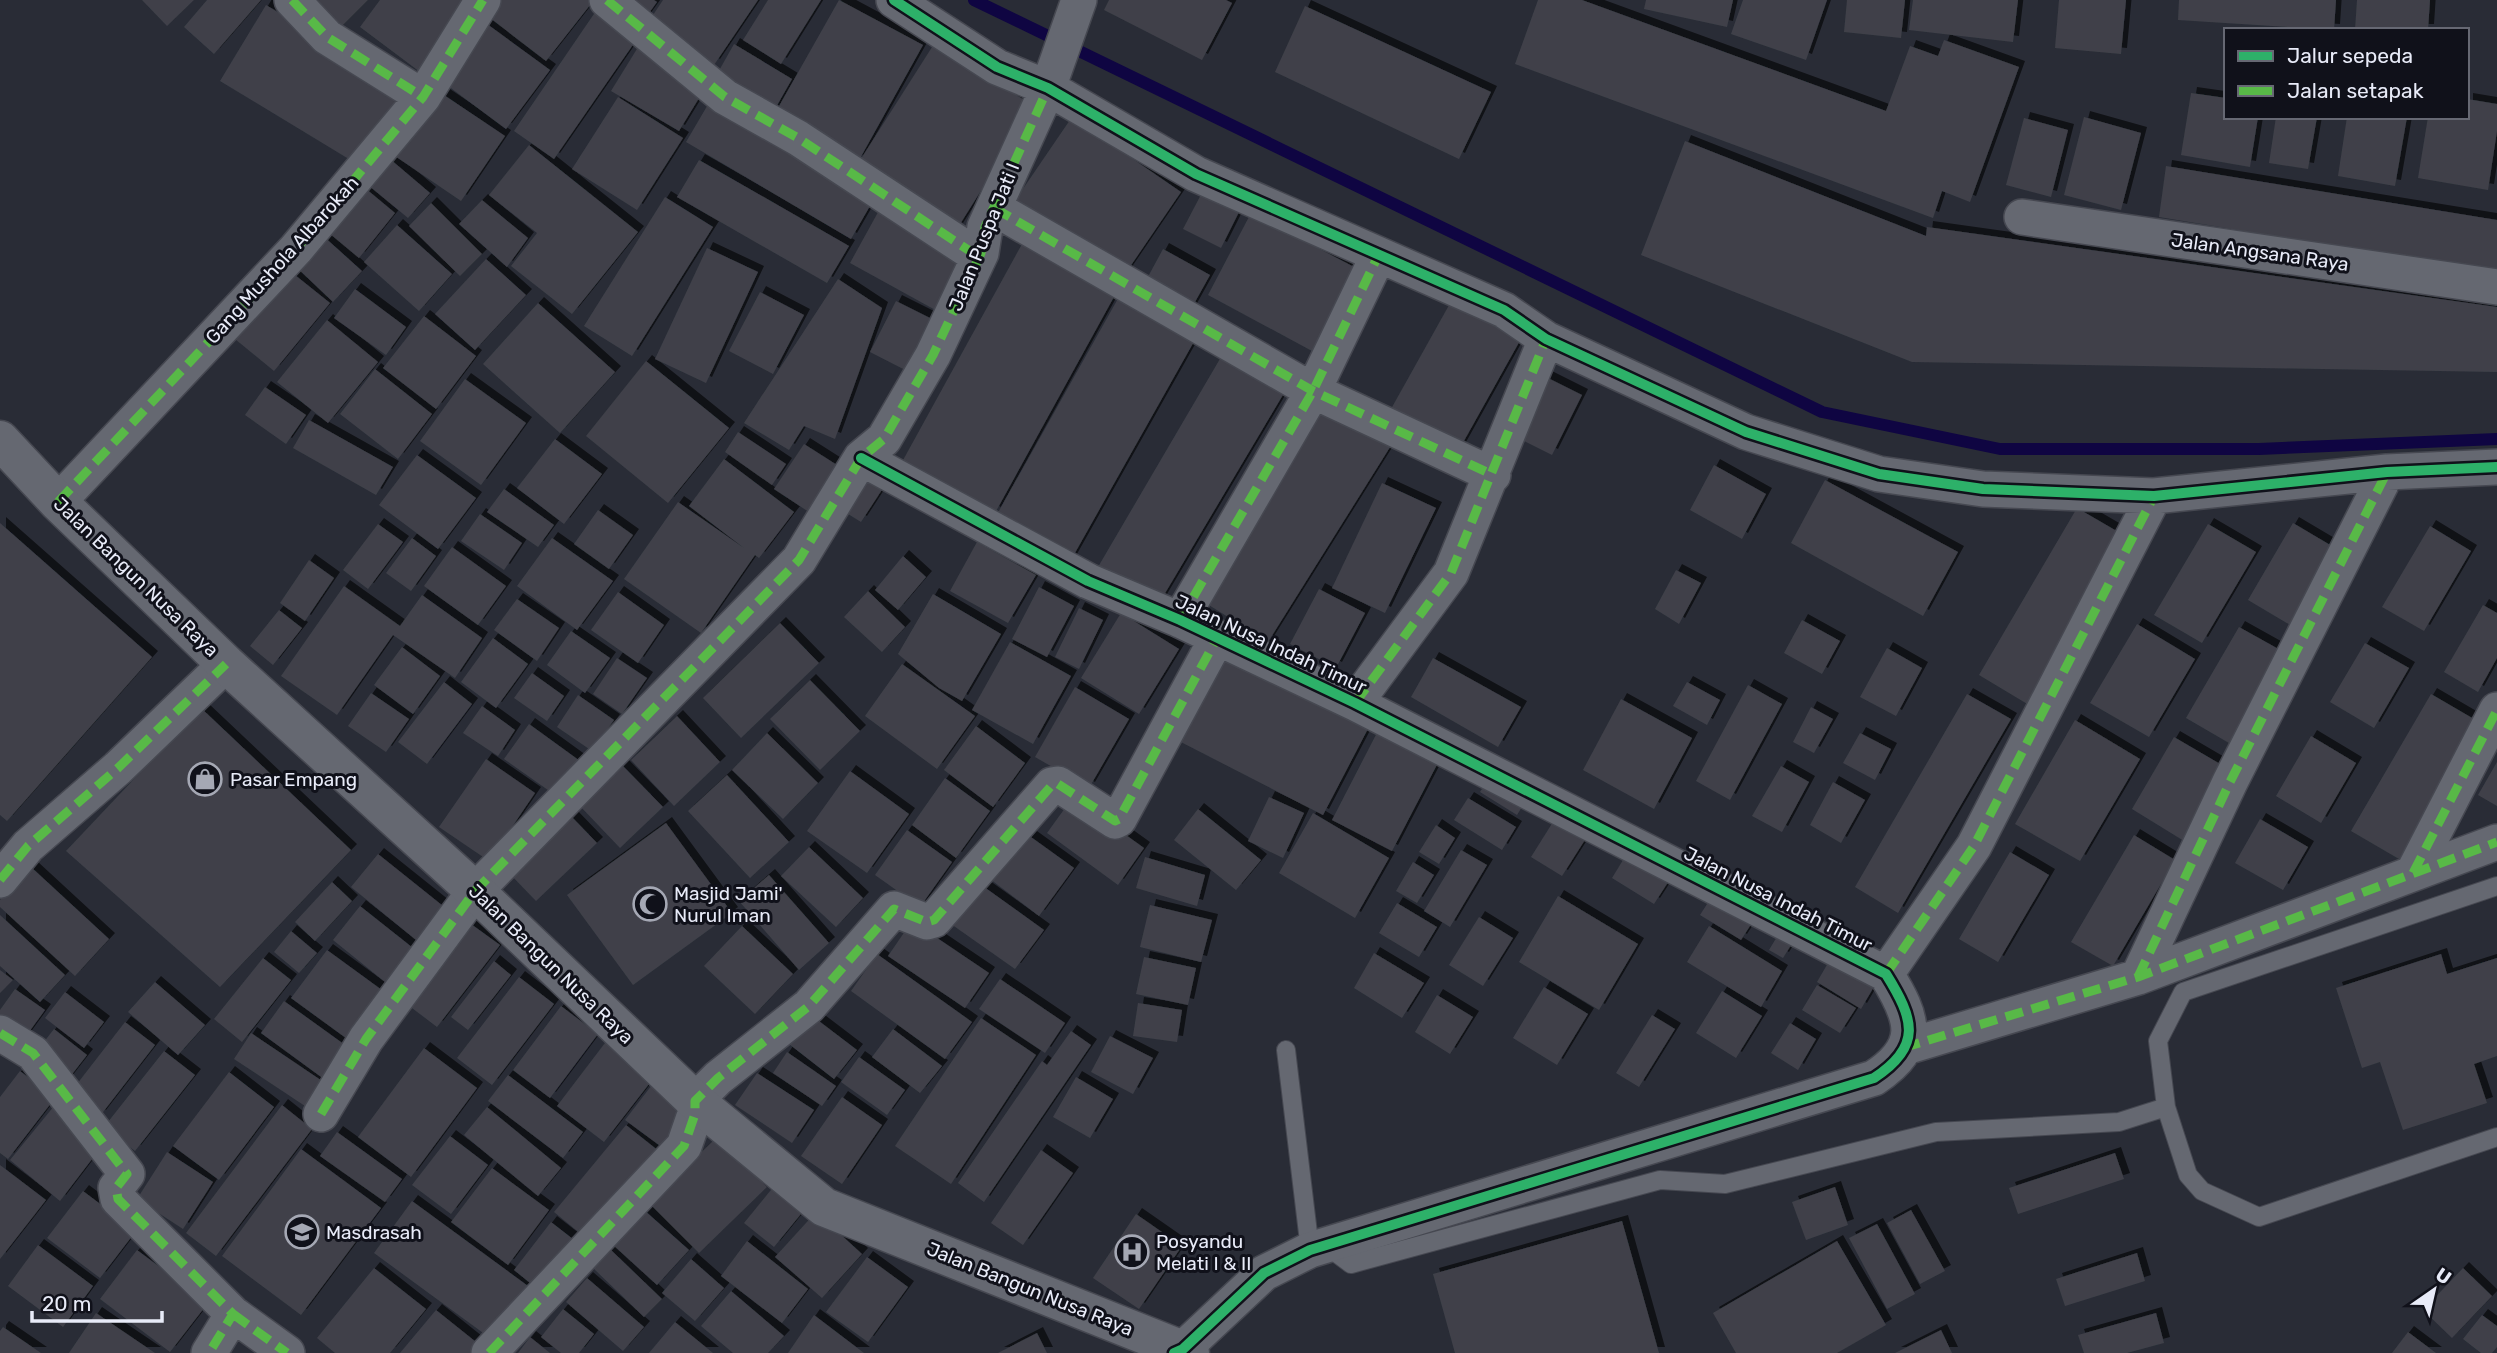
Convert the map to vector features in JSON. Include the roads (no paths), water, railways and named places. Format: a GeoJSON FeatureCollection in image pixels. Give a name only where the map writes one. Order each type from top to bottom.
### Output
{"type":"FeatureCollection","features":[{"type":"Feature","properties":{"kind":"street"},"geometry":{"type":"LineString","coordinates":[[292,0],[327,37],[423,97]]}},
{"type":"Feature","properties":{"kind":"street","name":"Gang Mushola Albarokah"},"geometry":{"type":"LineString","coordinates":[[58,502],[296,249],[423,97],[483,0]]}},
{"type":"Feature","properties":{"kind":"street"},"geometry":{"type":"LineString","coordinates":[[607,0],[724,96],[798,138],[979,257]]}},
{"type":"Feature","properties":{"kind":"street"},"geometry":{"type":"LineString","coordinates":[[894,0],[997,67],[1050,82],[1196,174],[1504,310],[1546,339],[1746,432],[1879,474],[1983,489],[2154,496],[2388,472],[2497,467]]}},
{"type":"Feature","properties":{"kind":"street","name":"Jalan Puspa Jati I"},"geometry":{"type":"LineString","coordinates":[[321,1114],[366,1039],[474,891],[799,560],[861,458],[884,439],[933,355],[979,257],[985,227],[1050,82],[1076,10]]}},
{"type":"Feature","properties":{"kind":"street"},"geometry":{"type":"LineString","coordinates":[[994,208],[1314,391],[1493,475]]}},
{"type":"Feature","properties":{"kind":"street","name":"Jalan Angsana Raya"},"geometry":{"type":"LineString","coordinates":[[2022,217],[2497,287]]}},
{"type":"Feature","properties":{"kind":"street"},"geometry":{"type":"LineString","coordinates":[[1180,620],[1314,391],[1378,256]]}},
{"type":"Feature","properties":{"kind":"street"},"geometry":{"type":"LineString","coordinates":[[1355,704],[1451,573],[1546,339]]}},
{"type":"Feature","properties":{"kind":"street","name":"Jalan Bangun Nusa Raya"},"geometry":{"type":"LineString","coordinates":[[0,440],[58,502],[226,664],[474,891],[695,1101],[824,1207],[1182,1351]]}},
{"type":"Feature","properties":{"kind":"street","name":"Jalan Nusa Indah Timur"},"geometry":{"type":"LineString","coordinates":[[861,458],[1088,581],[1180,620],[1355,704],[1886,974],[1901,997],[1908,1020],[1909,1046]]}},
{"type":"Feature","properties":{"kind":"street"},"geometry":{"type":"LineString","coordinates":[[2138,977],[2230,782],[2388,472]]}},
{"type":"Feature","properties":{"kind":"street"},"geometry":{"type":"LineString","coordinates":[[1886,974],[1974,846],[2154,496]]}},
{"type":"Feature","properties":{"kind":"street"},"geometry":{"type":"LineString","coordinates":[[489,1353],[684,1146],[695,1114],[695,1101],[718,1078],[809,1006],[894,909],[927,922],[934,920],[1052,785],[1058,784],[1115,821],[1119,818],[1217,638]]}},
{"type":"Feature","properties":{"kind":"street"},"geometry":{"type":"LineString","coordinates":[[0,880],[28,846],[118,768],[226,664]]}},
{"type":"Feature","properties":{"kind":"street"},"geometry":{"type":"LineString","coordinates":[[2413,873],[2497,709]]}},
{"type":"Feature","properties":{"kind":"street"},"geometry":{"type":"LineString","coordinates":[[1182,1351],[1264,1273],[1319,1248],[1874,1078],[1896,1064],[1909,1046],[2138,977],[2497,842]]}},
{"type":"Feature","properties":{"kind":"street"},"geometry":{"type":"LineString","coordinates":[[0,1033],[33,1054],[127,1174],[116,1188],[118,1199],[233,1314],[288,1353]]}},
{"type":"Feature","properties":{"kind":"street"},"geometry":{"type":"LineString","coordinates":[[209,1353],[233,1314]]}},
{"type":"Feature","properties":{"kind":"lane"},"geometry":{"type":"LineString","coordinates":[[2497,886],[2183,992],[2158,1041],[2165,1107],[2188,1175],[2203,1191],[2259,1217],[2497,1137]]}},
{"type":"Feature","properties":{"kind":"lane"},"geometry":{"type":"LineString","coordinates":[[1286,1050],[1319,1248],[1351,1264],[1660,1180],[1726,1184],[1936,1132],[2119,1122],[2165,1107]]}},
{"type":"Feature","properties":{"kind":"waterway"},"geometry":{"type":"LineString","coordinates":[[974,0],[1822,412],[2000,449],[2259,449],[2497,439]]}},
{"type":"Feature","properties":{"kind":"place","name":"Pasar Empang"},"geometry":{"type":"Point","coordinates":[205,779]}},
{"type":"Feature","properties":{"kind":"place","name":"Masjid Jami' Nurul Iman"},"geometry":{"type":"Point","coordinates":[650,904]}},
{"type":"Feature","properties":{"kind":"place","name":"Masdrasah"},"geometry":{"type":"Point","coordinates":[302,1232]}},
{"type":"Feature","properties":{"kind":"place","name":"Posyandu Melati I & II"},"geometry":{"type":"Point","coordinates":[1132,1252]}}]}
